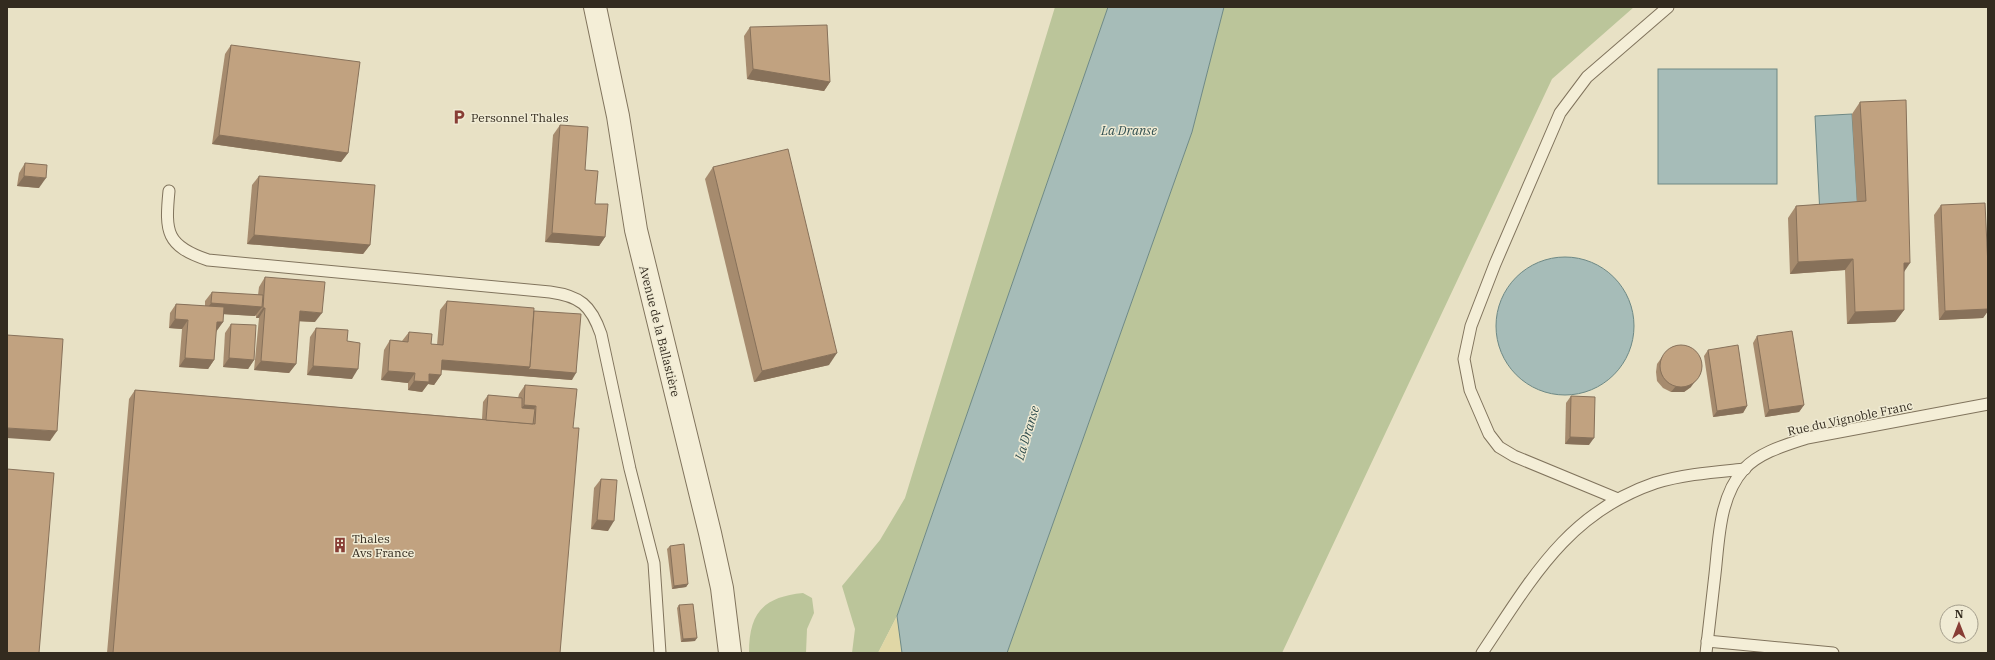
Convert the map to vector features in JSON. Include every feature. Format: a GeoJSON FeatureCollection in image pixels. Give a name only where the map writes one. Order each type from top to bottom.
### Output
{"type":"FeatureCollection","features":[{"type":"Feature","properties":{"kind":"street","name":"Avenue de la Ballastière"},"geometry":{"type":"LineString","coordinates":[[595,7],[618,116],[636,230],[710,533],[722,588],[730,653]]}},
{"type":"Feature","properties":{"kind":"lane"},"geometry":{"type":"LineString","coordinates":[[1618,499],[1514,456],[1499,446],[1489,434],[1481,418],[1470,390],[1464,359],[1471,326],[1495,264],[1560,113],[1587,77],[1668,7]]}},
{"type":"Feature","properties":{"kind":"lane"},"geometry":{"type":"LineString","coordinates":[[169,191],[167,225],[172,238],[182,249],[208,260],[550,292],[575,297],[584,304],[595,319],[601,334],[630,469],[649,539],[656,582],[660,653]]}},
{"type":"Feature","properties":{"kind":"lane","name":"Rue du Vignoble Franc"},"geometry":{"type":"LineString","coordinates":[[1706,653],[1721,523],[1733,485],[1745,469],[1764,455],[1807,438],[1988,404]]}},
{"type":"Feature","properties":{"kind":"lane"},"geometry":{"type":"LineString","coordinates":[[1482,653],[1524,589],[1564,539],[1584,521],[1618,499],[1656,483],[1691,475],[1745,469]]}},
{"type":"Feature","properties":{"kind":"lane"},"geometry":{"type":"LineString","coordinates":[[1707,641],[1833,653]]}},
{"type":"Feature","properties":{"kind":"green space"},"geometry":{"type":"Polygon","coordinates":[[[1055,7],[1108,7],[897,616],[878,653],[852,653],[855,629],[842,586],[880,540],[905,498],[1055,7]]]}},
{"type":"Feature","properties":{"kind":"green space"},"geometry":{"type":"Polygon","coordinates":[[[1224,7],[1634,7],[1552,79],[1282,653],[1007,653],[1192,132],[1224,7]]]}},
{"type":"Feature","properties":{"kind":"green space"},"geometry":{"type":"Polygon","coordinates":[[[803,593],[812,598],[814,613],[807,629],[806,653],[749,653],[752,627],[761,609],[778,598],[803,593]]]}},
{"type":"Feature","properties":{"kind":"sand"},"geometry":{"type":"Polygon","coordinates":[[[897,616],[902,653],[878,653],[897,616]]]}},
{"type":"Feature","properties":{"kind":"water","name":"La Dranse"},"geometry":{"type":"Polygon","coordinates":[[[1108,7],[1224,7],[1192,132],[1007,653],[902,653],[897,616],[1108,7]]]}},
{"type":"Feature","properties":{"kind":"water"},"geometry":{"type":"Polygon","coordinates":[[[1658,69],[1777,69],[1777,184],[1658,184],[1658,69]]]}},
{"type":"Feature","properties":{"kind":"water"},"geometry":{"type":"Polygon","coordinates":[[[1852,114],[1858,213],[1820,215],[1815,116],[1852,114]]]}},
{"type":"Feature","properties":{"kind":"water"},"geometry":{"type":"Polygon","coordinates":[[[1558,257],[1572,257],[1598,265],[1614,277],[1626,293],[1629,300],[1633,313],[1633,339],[1629,352],[1626,359],[1614,375],[1598,387],[1591,390],[1572,395],[1558,395],[1532,387],[1516,375],[1504,359],[1501,352],[1496,333],[1496,319],[1504,293],[1516,277],[1532,265],[1539,262],[1558,257]]]}},
{"type":"Feature","properties":{"kind":"building"},"geometry":{"type":"Polygon","coordinates":[[[827,25],[830,82],[753,69],[750,27],[827,25]]]}},
{"type":"Feature","properties":{"kind":"building"},"geometry":{"type":"Polygon","coordinates":[[[231,45],[360,62],[348,153],[219,135],[231,45]]]}},
{"type":"Feature","properties":{"kind":"building"},"geometry":{"type":"Polygon","coordinates":[[[1906,100],[1910,263],[1904,263],[1904,310],[1855,312],[1853,259],[1798,262],[1796,206],[1866,201],[1860,102],[1906,100]]]}},
{"type":"Feature","properties":{"kind":"building"},"geometry":{"type":"Polygon","coordinates":[[[560,125],[588,127],[585,170],[598,171],[595,204],[608,204],[605,237],[552,233],[560,125]]]}},
{"type":"Feature","properties":{"kind":"building"},"geometry":{"type":"Polygon","coordinates":[[[788,149],[837,353],[762,371],[713,167],[788,149]]]}},
{"type":"Feature","properties":{"kind":"building"},"geometry":{"type":"Polygon","coordinates":[[[25,163],[47,165],[46,178],[24,176],[25,163]]]}},
{"type":"Feature","properties":{"kind":"building"},"geometry":{"type":"Polygon","coordinates":[[[259,176],[375,185],[370,245],[254,235],[259,176]]]}},
{"type":"Feature","properties":{"kind":"building"},"geometry":{"type":"Polygon","coordinates":[[[1985,203],[1988,309],[1945,311],[1941,205],[1985,203]]]}},
{"type":"Feature","properties":{"kind":"building"},"geometry":{"type":"Polygon","coordinates":[[[265,277],[325,282],[322,313],[300,311],[296,364],[261,361],[265,308],[263,308],[265,277]]]}},
{"type":"Feature","properties":{"kind":"building"},"geometry":{"type":"Polygon","coordinates":[[[212,292],[263,295],[262,307],[211,303],[212,292]]]}},
{"type":"Feature","properties":{"kind":"building"},"geometry":{"type":"Polygon","coordinates":[[[447,301],[534,308],[530,367],[442,360],[441,375],[429,374],[429,382],[414,381],[415,373],[388,371],[390,340],[408,342],[409,332],[432,334],[431,344],[443,345],[447,301]]]}},
{"type":"Feature","properties":{"kind":"building"},"geometry":{"type":"Polygon","coordinates":[[[176,304],[224,307],[223,322],[217,322],[214,360],[185,358],[188,320],[175,319],[176,304]]]}},
{"type":"Feature","properties":{"kind":"building"},"geometry":{"type":"Polygon","coordinates":[[[534,311],[581,314],[576,373],[528,369],[530,367],[534,311]]]}},
{"type":"Feature","properties":{"kind":"building"},"geometry":{"type":"Polygon","coordinates":[[[231,324],[256,325],[254,360],[229,358],[231,324]]]}},
{"type":"Feature","properties":{"kind":"building"},"geometry":{"type":"Polygon","coordinates":[[[316,328],[348,330],[347,341],[360,343],[358,369],[313,366],[316,328]]]}},
{"type":"Feature","properties":{"kind":"building"},"geometry":{"type":"Polygon","coordinates":[[[1792,331],[1804,405],[1769,410],[1757,336],[1792,331]]]}},
{"type":"Feature","properties":{"kind":"building"},"geometry":{"type":"Polygon","coordinates":[[[7,335],[63,339],[57,431],[7,428],[7,335]]]}},
{"type":"Feature","properties":{"kind":"building"},"geometry":{"type":"Polygon","coordinates":[[[1681,345],[1696,351],[1702,366],[1696,381],[1681,387],[1666,381],[1660,366],[1666,351],[1681,345]]]}},
{"type":"Feature","properties":{"kind":"building"},"geometry":{"type":"Polygon","coordinates":[[[1738,345],[1747,406],[1717,411],[1708,350],[1738,345]]]}},
{"type":"Feature","properties":{"kind":"building","name":"Thales Avs France"},"geometry":{"type":"Polygon","coordinates":[[[525,385],[577,389],[573,428],[579,428],[560,653],[113,653],[135,390],[535,424],[536,406],[524,405],[525,385]]]}},
{"type":"Feature","properties":{"kind":"building"},"geometry":{"type":"Polygon","coordinates":[[[488,395],[522,398],[522,408],[535,409],[533,424],[486,420],[488,395]]]}},
{"type":"Feature","properties":{"kind":"building"},"geometry":{"type":"Polygon","coordinates":[[[1571,396],[1595,397],[1594,438],[1570,437],[1571,396]]]}},
{"type":"Feature","properties":{"kind":"building"},"geometry":{"type":"Polygon","coordinates":[[[7,469],[54,473],[39,653],[7,653],[7,469]]]}},
{"type":"Feature","properties":{"kind":"building"},"geometry":{"type":"Polygon","coordinates":[[[601,479],[617,480],[614,521],[597,520],[601,479]]]}},
{"type":"Feature","properties":{"kind":"building"},"geometry":{"type":"Polygon","coordinates":[[[684,544],[688,584],[674,586],[670,546],[684,544]]]}},
{"type":"Feature","properties":{"kind":"building"},"geometry":{"type":"Polygon","coordinates":[[[693,604],[697,638],[683,639],[679,605],[693,604]]]}},
{"type":"Feature","properties":{"kind":"place","name":"Personnel Thales"},"geometry":{"type":"Point","coordinates":[459,117]}},
{"type":"Feature","properties":{"kind":"place","name":"Thales Avs France"},"geometry":{"type":"Point","coordinates":[340,545]}}]}
